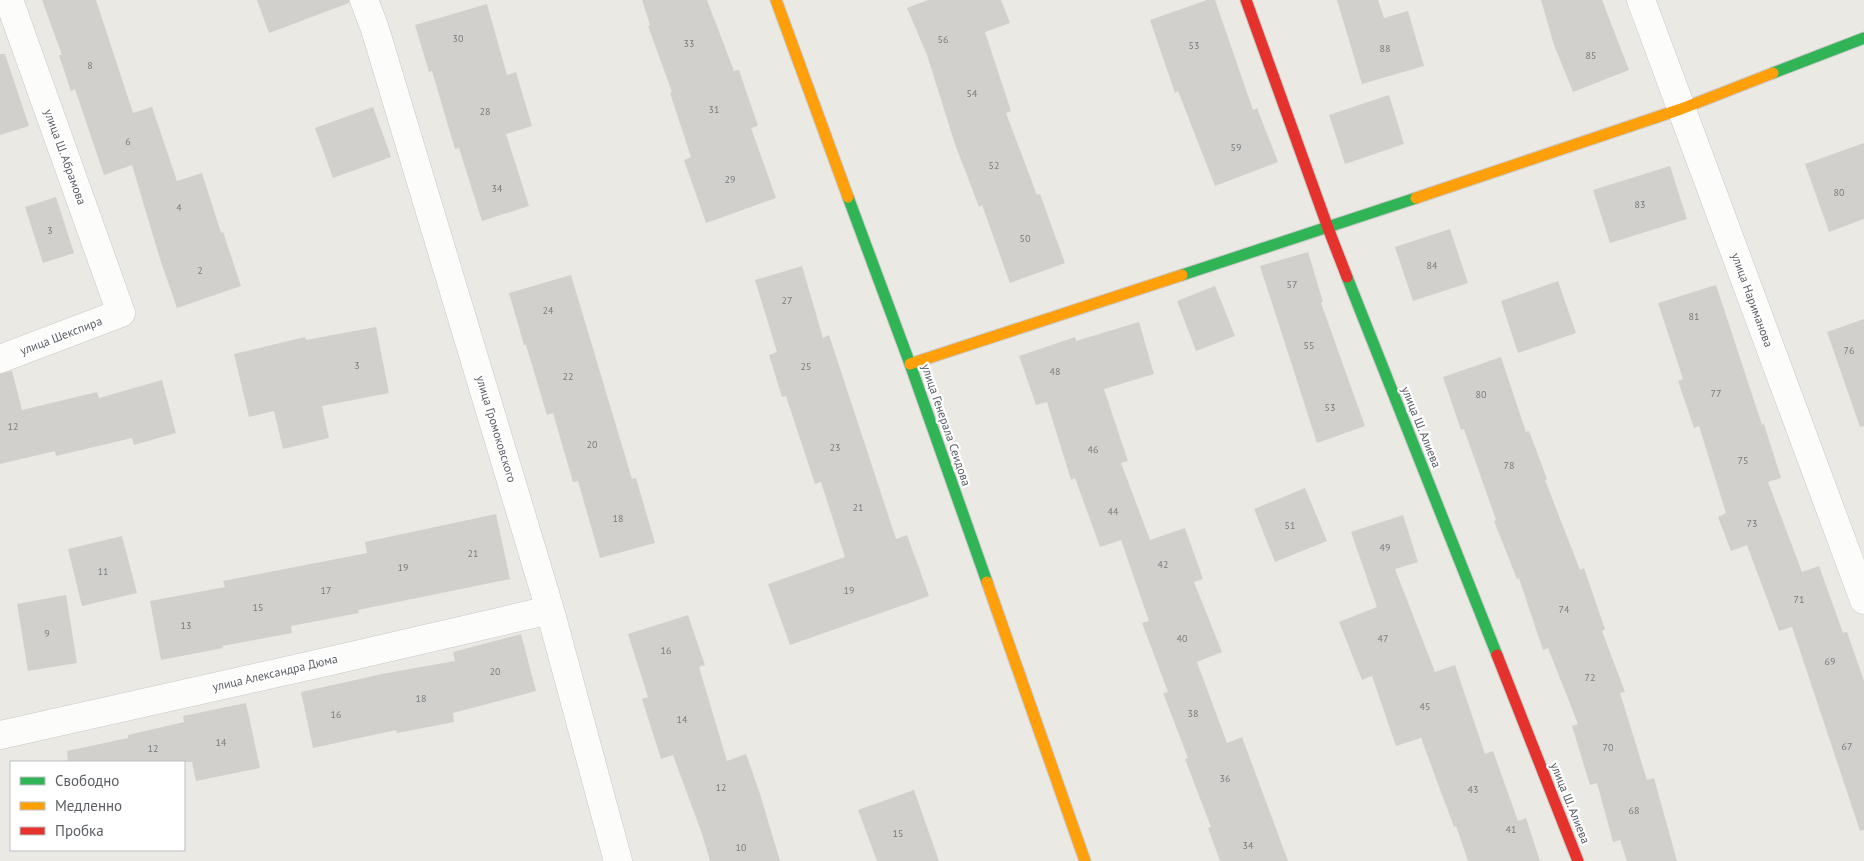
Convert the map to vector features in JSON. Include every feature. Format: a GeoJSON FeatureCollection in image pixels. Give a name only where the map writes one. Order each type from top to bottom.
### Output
{"type":"FeatureCollection","features":[{"type":"Feature","properties":{"kind":"street","name":"улица Ш. Абрамова"},"geometry":{"type":"LineString","coordinates":[[10,0],[121,314]]}},
{"type":"Feature","properties":{"kind":"street","name":"улица Громоковского"},"geometry":{"type":"LineString","coordinates":[[364,0],[375,29],[550,610],[618,861]]}},
{"type":"Feature","properties":{"kind":"street","name":"улица Генерала Сеидова"},"geometry":{"type":"LineString","coordinates":[[776,0],[910,364],[1085,861]]}},
{"type":"Feature","properties":{"kind":"street","name":"улица Ш. Алиева"},"geometry":{"type":"LineString","coordinates":[[1246,0],[1328,228],[1578,861]]}},
{"type":"Feature","properties":{"kind":"street","name":"улица Нариманова"},"geometry":{"type":"LineString","coordinates":[[1641,0],[1864,600]]}},
{"type":"Feature","properties":{"kind":"street"},"geometry":{"type":"LineString","coordinates":[[910,364],[1682,110],[1864,38]]}},
{"type":"Feature","properties":{"kind":"street","name":"улица Шекспира"},"geometry":{"type":"LineString","coordinates":[[0,359],[121,314]]}},
{"type":"Feature","properties":{"kind":"street","name":"улица Александра Дюма"},"geometry":{"type":"LineString","coordinates":[[0,735],[550,610]]}},
{"type":"Feature","properties":{"kind":"building"},"geometry":{"type":"Polygon","coordinates":[[[42,0],[96,0],[133,113],[152,107],[177,181],[202,173],[221,233],[223,232],[241,286],[177,308],[160,259],[132,165],[104,175],[75,89],[71,91],[59,55],[62,55],[42,0]]]}},
{"type":"Feature","properties":{"kind":"building"},"geometry":{"type":"Polygon","coordinates":[[[257,0],[349,0],[349,3],[269,33],[257,0]]]}},
{"type":"Feature","properties":{"kind":"building"},"geometry":{"type":"Polygon","coordinates":[[[642,0],[707,0],[734,71],[739,70],[758,126],[751,128],[776,198],[706,223],[684,160],[691,157],[670,93],[672,92],[648,26],[650,25],[642,0]]]}},
{"type":"Feature","properties":{"kind":"building"},"geometry":{"type":"Polygon","coordinates":[[[928,0],[1001,0],[1010,23],[985,32],[1011,111],[1006,113],[1037,195],[1040,194],[1065,263],[1010,283],[982,205],[979,207],[955,144],[927,55],[907,8],[928,0]]]}},
{"type":"Feature","properties":{"kind":"building"},"geometry":{"type":"Polygon","coordinates":[[[1207,0],[1215,0],[1253,110],[1257,108],[1278,162],[1215,186],[1178,91],[1175,93],[1150,20],[1207,0]]]}},
{"type":"Feature","properties":{"kind":"building"},"geometry":{"type":"Polygon","coordinates":[[[1337,0],[1378,0],[1384,18],[1408,11],[1424,66],[1362,84],[1337,0]]]}},
{"type":"Feature","properties":{"kind":"building"},"geometry":{"type":"Polygon","coordinates":[[[1541,0],[1602,0],[1629,70],[1573,92],[1554,45],[1541,0]]]}},
{"type":"Feature","properties":{"kind":"building"},"geometry":{"type":"Polygon","coordinates":[[[487,4],[507,75],[516,72],[532,126],[506,134],[529,206],[482,221],[459,148],[455,149],[432,71],[429,72],[415,25],[487,4]]]}},
{"type":"Feature","properties":{"kind":"building"},"geometry":{"type":"Polygon","coordinates":[[[0,54],[5,54],[29,126],[0,135],[0,54]]]}},
{"type":"Feature","properties":{"kind":"building"},"geometry":{"type":"Polygon","coordinates":[[[1389,95],[1404,144],[1345,164],[1329,115],[1389,95]]]}},
{"type":"Feature","properties":{"kind":"building"},"geometry":{"type":"Polygon","coordinates":[[[373,107],[391,157],[333,178],[315,128],[373,107]]]}},
{"type":"Feature","properties":{"kind":"building"},"geometry":{"type":"Polygon","coordinates":[[[1864,143],[1864,219],[1829,232],[1805,164],[1864,143]]]}},
{"type":"Feature","properties":{"kind":"building"},"geometry":{"type":"Polygon","coordinates":[[[1670,166],[1687,219],[1610,243],[1593,190],[1670,166]]]}},
{"type":"Feature","properties":{"kind":"building"},"geometry":{"type":"Polygon","coordinates":[[[56,197],[74,253],[43,263],[25,207],[56,197]]]}},
{"type":"Feature","properties":{"kind":"building"},"geometry":{"type":"Polygon","coordinates":[[[1450,229],[1468,283],[1413,301],[1395,247],[1450,229]]]}},
{"type":"Feature","properties":{"kind":"building"},"geometry":{"type":"Polygon","coordinates":[[[1308,252],[1323,302],[1321,303],[1365,426],[1317,443],[1260,266],[1308,252]]]}},
{"type":"Feature","properties":{"kind":"building"},"geometry":{"type":"Polygon","coordinates":[[[802,266],[823,338],[829,335],[896,539],[907,535],[929,596],[790,645],[768,584],[845,557],[821,482],[815,484],[786,396],[782,397],[769,355],[777,352],[755,280],[802,266]]]}},
{"type":"Feature","properties":{"kind":"building"},"geometry":{"type":"Polygon","coordinates":[[[571,275],[632,479],[636,478],[655,543],[600,558],[578,481],[573,482],[553,413],[547,415],[509,293],[571,275]]]}},
{"type":"Feature","properties":{"kind":"building"},"geometry":{"type":"Polygon","coordinates":[[[1558,281],[1576,333],[1518,353],[1501,301],[1558,281]]]}},
{"type":"Feature","properties":{"kind":"building"},"geometry":{"type":"Polygon","coordinates":[[[1716,285],[1781,478],[1768,482],[1802,572],[1819,566],[1843,633],[1847,632],[1864,681],[1864,830],[1860,831],[1792,627],[1779,631],[1747,545],[1731,551],[1718,517],[1726,513],[1699,426],[1694,428],[1678,381],[1683,379],[1658,303],[1716,285]]]}},
{"type":"Feature","properties":{"kind":"building"},"geometry":{"type":"Polygon","coordinates":[[[1215,286],[1235,336],[1196,351],[1177,301],[1215,286]]]}},
{"type":"Feature","properties":{"kind":"building"},"geometry":{"type":"Polygon","coordinates":[[[1864,319],[1864,426],[1860,427],[1827,332],[1864,319]]]}},
{"type":"Feature","properties":{"kind":"building"},"geometry":{"type":"Polygon","coordinates":[[[1139,322],[1154,374],[1104,389],[1128,461],[1121,463],[1150,540],[1185,528],[1203,579],[1194,582],[1222,652],[1197,662],[1227,743],[1242,737],[1288,861],[1220,861],[1208,828],[1211,827],[1185,759],[1188,758],[1163,693],[1168,692],[1142,623],[1149,621],[1121,540],[1100,547],[1075,478],[1071,480],[1047,402],[1036,405],[1019,356],[1075,337],[1076,341],[1139,322]]]}},
{"type":"Feature","properties":{"kind":"building"},"geometry":{"type":"Polygon","coordinates":[[[376,327],[389,393],[322,406],[329,438],[283,449],[274,411],[249,417],[234,354],[305,337],[306,340],[376,327]]]}},
{"type":"Feature","properties":{"kind":"building"},"geometry":{"type":"Polygon","coordinates":[[[1501,357],[1526,432],[1529,431],[1547,479],[1545,480],[1580,570],[1584,568],[1605,629],[1602,631],[1625,692],[1620,693],[1647,780],[1654,778],[1677,861],[1627,861],[1620,840],[1613,842],[1597,783],[1590,785],[1572,726],[1578,724],[1548,648],[1543,650],[1519,578],[1517,579],[1494,521],[1496,520],[1464,429],[1461,430],[1443,377],[1501,357]]]}},
{"type":"Feature","properties":{"kind":"building"},"geometry":{"type":"Polygon","coordinates":[[[12,371],[22,410],[97,392],[99,398],[162,380],[176,433],[134,445],[132,438],[56,456],[55,451],[0,464],[0,374],[12,371]]]}},
{"type":"Feature","properties":{"kind":"building"},"geometry":{"type":"Polygon","coordinates":[[[1305,488],[1327,541],[1275,562],[1254,509],[1305,488]]]}},
{"type":"Feature","properties":{"kind":"building"},"geometry":{"type":"Polygon","coordinates":[[[496,514],[510,579],[358,610],[359,613],[291,626],[292,633],[161,660],[150,601],[225,587],[223,581],[367,553],[365,542],[496,514]]]}},
{"type":"Feature","properties":{"kind":"building"},"geometry":{"type":"Polygon","coordinates":[[[1403,515],[1418,562],[1395,569],[1435,672],[1455,665],[1485,754],[1493,751],[1518,821],[1526,818],[1540,861],[1468,861],[1421,738],[1396,746],[1372,676],[1362,680],[1339,622],[1377,607],[1351,532],[1403,515]]]}},
{"type":"Feature","properties":{"kind":"building"},"geometry":{"type":"Polygon","coordinates":[[[122,536],[137,593],[82,606],[68,549],[122,536]]]}},
{"type":"Feature","properties":{"kind":"building"},"geometry":{"type":"Polygon","coordinates":[[[66,595],[77,663],[28,671],[17,604],[66,595]]]}},
{"type":"Feature","properties":{"kind":"building"},"geometry":{"type":"Polygon","coordinates":[[[688,615],[705,665],[699,667],[727,761],[746,754],[780,861],[710,861],[673,755],[661,759],[642,699],[648,697],[628,634],[688,615]]]}},
{"type":"Feature","properties":{"kind":"building"},"geometry":{"type":"Polygon","coordinates":[[[521,634],[536,691],[453,713],[454,722],[397,733],[396,730],[313,748],[301,692],[387,673],[455,661],[453,652],[521,634]]]}},
{"type":"Feature","properties":{"kind":"building"},"geometry":{"type":"Polygon","coordinates":[[[246,703],[260,768],[196,781],[192,762],[68,761],[67,751],[128,738],[128,735],[184,722],[183,716],[246,703]]]}},
{"type":"Feature","properties":{"kind":"building"},"geometry":{"type":"Polygon","coordinates":[[[914,790],[939,861],[877,861],[858,810],[914,790]]]}},
{"type":"Feature","properties":{"kind":"traffic: fast"},"geometry":{"type":"LineString","coordinates":[[1773,73],[1864,38]]}},
{"type":"Feature","properties":{"kind":"traffic: fast"},"geometry":{"type":"LineString","coordinates":[[848,197],[910,364],[987,582]]}},
{"type":"Feature","properties":{"kind":"traffic: fast"},"geometry":{"type":"LineString","coordinates":[[1182,275],[1416,198]]}},
{"type":"Feature","properties":{"kind":"traffic: fast"},"geometry":{"type":"LineString","coordinates":[[1347,277],[1497,655]]}},
{"type":"Feature","properties":{"kind":"traffic: slow"},"geometry":{"type":"LineString","coordinates":[[776,0],[848,197]]}},
{"type":"Feature","properties":{"kind":"traffic: slow"},"geometry":{"type":"LineString","coordinates":[[1416,198],[1681,109],[1773,73]]}},
{"type":"Feature","properties":{"kind":"traffic: slow"},"geometry":{"type":"LineString","coordinates":[[910,364],[1182,275]]}},
{"type":"Feature","properties":{"kind":"traffic: slow"},"geometry":{"type":"LineString","coordinates":[[987,582],[1085,861]]}},
{"type":"Feature","properties":{"kind":"traffic: jam"},"geometry":{"type":"LineString","coordinates":[[1246,0],[1347,277]]}},
{"type":"Feature","properties":{"kind":"traffic: jam"},"geometry":{"type":"LineString","coordinates":[[1497,655],[1578,861]]}}]}
